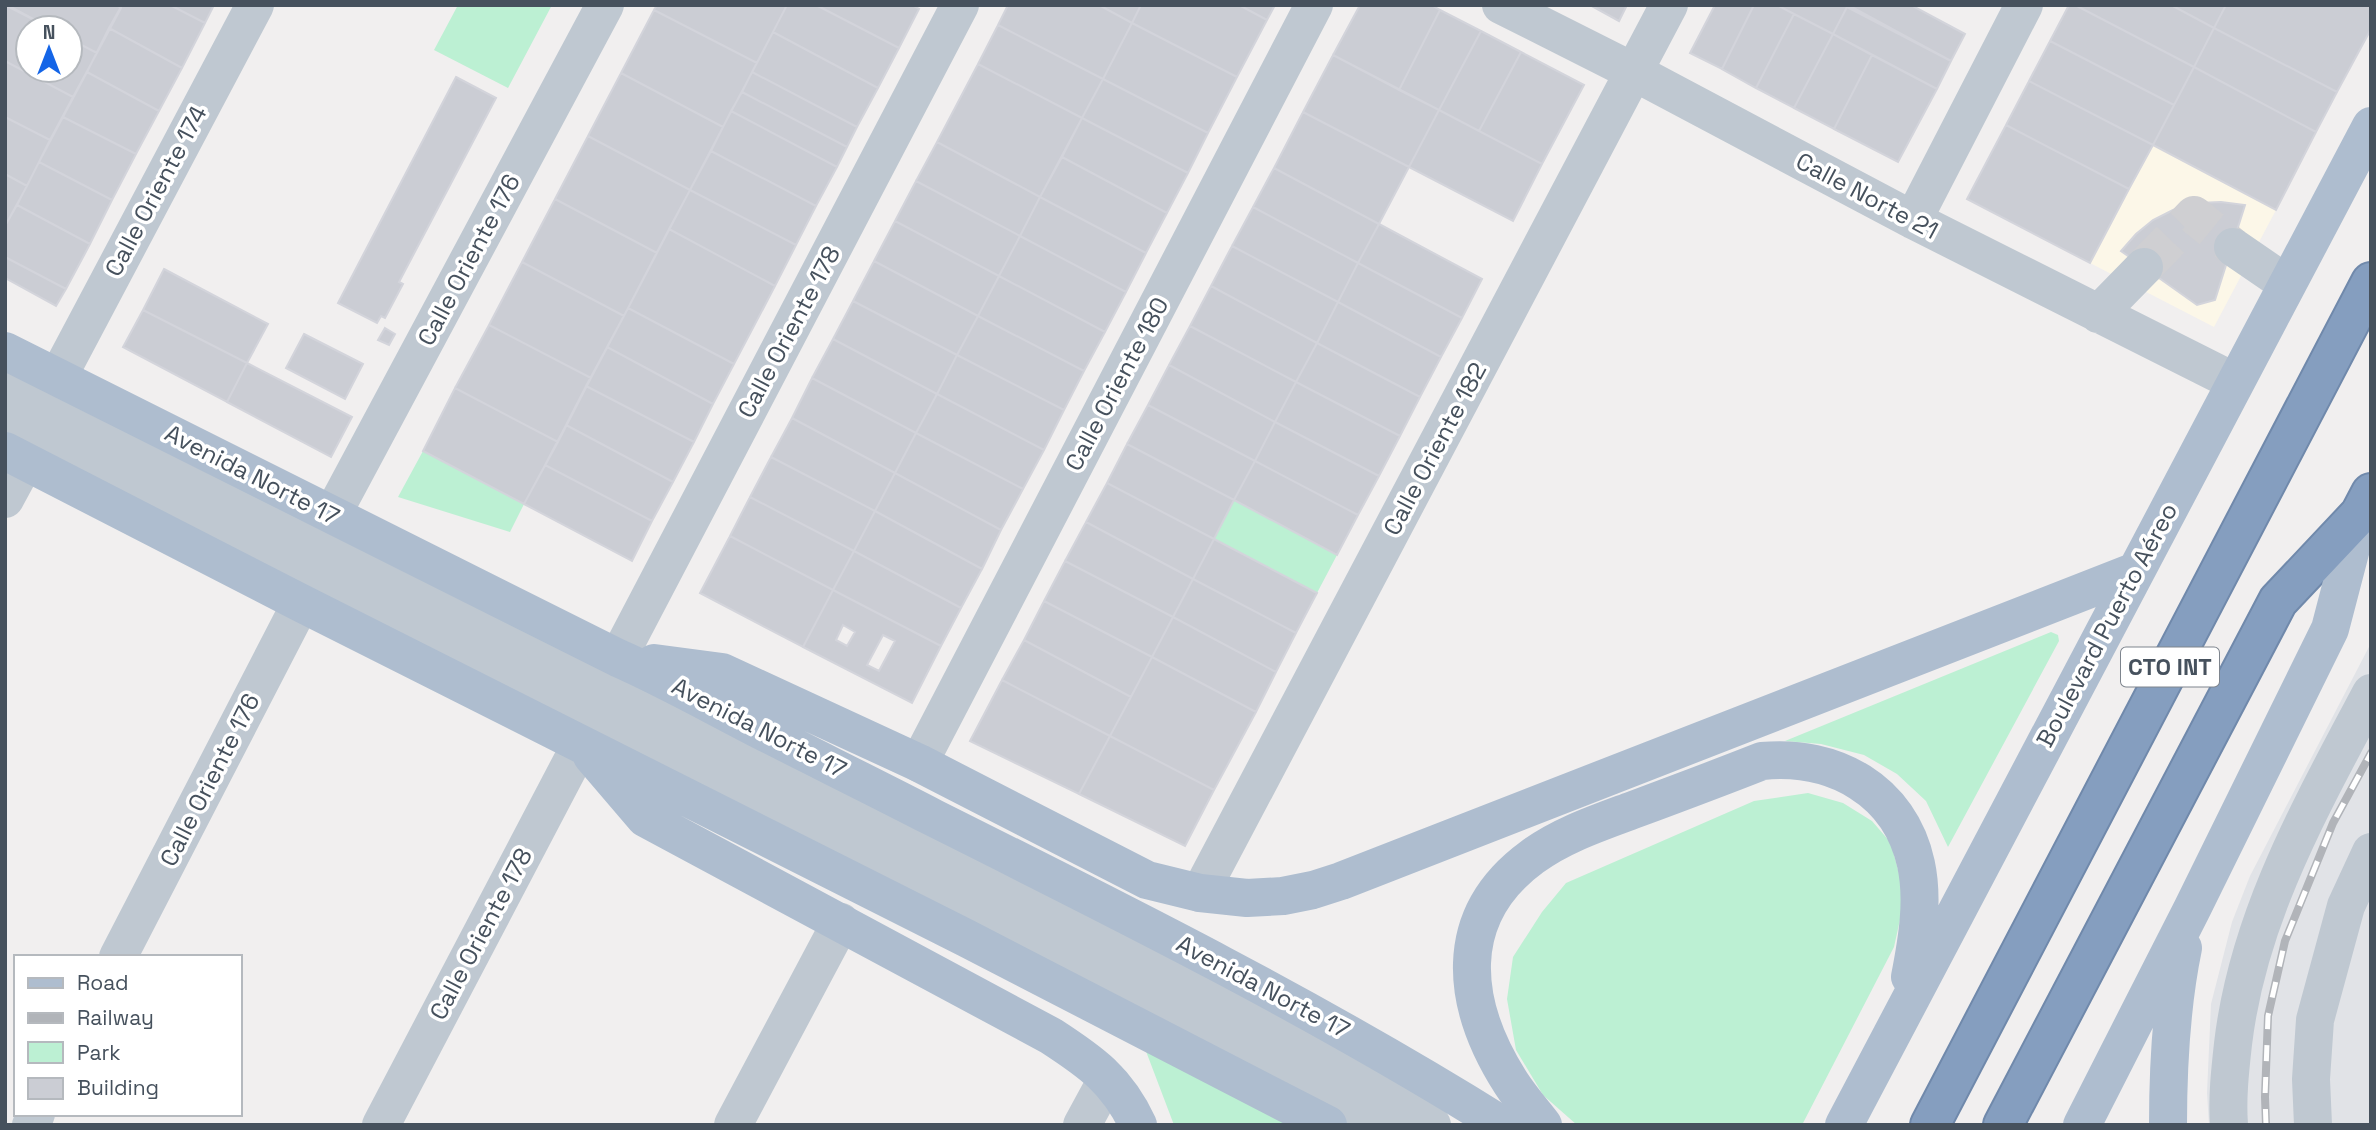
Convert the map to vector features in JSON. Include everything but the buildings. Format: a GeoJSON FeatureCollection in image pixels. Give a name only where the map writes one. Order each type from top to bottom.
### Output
{"type":"FeatureCollection","features":[{"type":"Feature","properties":{"kind":"highway","name":"CTO INT"},"geometry":{"type":"LineString","coordinates":[[1930,1125],[2371,282]]}},
{"type":"Feature","properties":{"kind":"highway","name":"CTO INT"},"geometry":{"type":"LineString","coordinates":[[2003,1125],[2278,601],[2365,503]]}},
{"type":"Feature","properties":{"kind":"main road","name":"Boulevard Puerto Aéreo"},"geometry":{"type":"LineString","coordinates":[[1844,1125],[2371,126]]}},
{"type":"Feature","properties":{"kind":"main road","name":"Avenida Norte 17"},"geometry":{"type":"LineString","coordinates":[[5,351],[618,658],[667,680],[762,731],[1140,922],[1293,1002],[1427,1078],[1502,1125]]}},
{"type":"Feature","properties":{"kind":"main road"},"geometry":{"type":"LineString","coordinates":[[15,457],[954,931],[1328,1125]]}},
{"type":"Feature","properties":{"kind":"main road","name":"CTO INT"},"geometry":{"type":"LineString","coordinates":[[2082,1125],[2330,629],[2365,503]]}},
{"type":"Feature","properties":{"kind":"main road"},"geometry":{"type":"LineString","coordinates":[[618,658],[722,672],[919,763],[1147,880],[1200,893],[1247,898],[1283,896],[1341,881],[2136,571]]}},
{"type":"Feature","properties":{"kind":"main road"},"geometry":{"type":"LineString","coordinates":[[582,744],[645,817],[1051,1036],[1088,1060],[1121,1094],[1138,1125]]}},
{"type":"Feature","properties":{"kind":"main road"},"geometry":{"type":"LineString","coordinates":[[1543,1125],[1511,1084],[1498,1061],[1486,1035],[1476,1000],[1471,964],[1472,946],[1484,912],[1511,875],[1532,856],[1572,834],[1762,761],[1808,761],[1852,776],[1887,805],[1900,823],[1910,843],[1919,887],[1919,920],[1905,1007]]}},
{"type":"Feature","properties":{"kind":"main road"},"geometry":{"type":"LineString","coordinates":[[2168,1125],[2172,1023],[2180,965],[2192,909]]}},
{"type":"Feature","properties":{"kind":"street","name":"Calle Oriente 174"},"geometry":{"type":"LineString","coordinates":[[58,377],[255,5]]}},
{"type":"Feature","properties":{"kind":"street","name":"Calle Oriente 176"},"geometry":{"type":"LineString","coordinates":[[332,514],[606,5]]}},
{"type":"Feature","properties":{"kind":"street","name":"Calle Oriente 178"},"geometry":{"type":"LineString","coordinates":[[618,658],[960,5]]}},
{"type":"Feature","properties":{"kind":"street","name":"Calle Oriente 180"},"geometry":{"type":"LineString","coordinates":[[919,763],[1314,5]]}},
{"type":"Feature","properties":{"kind":"street","name":"Calle Norte 21"},"geometry":{"type":"LineString","coordinates":[[1501,5],[1634,72],[1913,220],[2235,382]]}},
{"type":"Feature","properties":{"kind":"street","name":"Calle Oriente 182"},"geometry":{"type":"LineString","coordinates":[[1200,893],[1669,5]]}},
{"type":"Feature","properties":{"kind":"street"},"geometry":{"type":"LineString","coordinates":[[1913,220],[2024,5]]}},
{"type":"Feature","properties":{"kind":"street"},"geometry":{"type":"LineString","coordinates":[[2233,247],[2287,284]]}},
{"type":"Feature","properties":{"kind":"street"},"geometry":{"type":"LineString","coordinates":[[2098,314],[2144,267]]}},
{"type":"Feature","properties":{"kind":"street"},"geometry":{"type":"LineString","coordinates":[[5,378],[1138,962],[1372,1087],[1432,1125]]}},
{"type":"Feature","properties":{"kind":"street"},"geometry":{"type":"LineString","coordinates":[[5,418],[748,794],[1337,1098],[1378,1125]]}},
{"type":"Feature","properties":{"kind":"street"},"geometry":{"type":"LineString","coordinates":[[5,499],[15,457]]}},
{"type":"Feature","properties":{"kind":"street","name":"Calle Oriente 176"},"geometry":{"type":"LineString","coordinates":[[119,955],[301,603]]}},
{"type":"Feature","properties":{"kind":"street"},"geometry":{"type":"LineString","coordinates":[[2229,1125],[2231,1063],[2237,1008],[2253,946],[2268,901],[2303,822],[2371,692]]}},
{"type":"Feature","properties":{"kind":"street","name":"Calle Oriente 178"},"geometry":{"type":"LineString","coordinates":[[381,1125],[582,744]]}},
{"type":"Feature","properties":{"kind":"street"},"geometry":{"type":"LineString","coordinates":[[2313,1125],[2311,1079],[2315,1020],[2346,906],[2371,852]]}},
{"type":"Feature","properties":{"kind":"street"},"geometry":{"type":"LineString","coordinates":[[733,1125],[841,922]]}},
{"type":"Feature","properties":{"kind":"street"},"geometry":{"type":"LineString","coordinates":[[1082,1125],[1107,1079]]}},
{"type":"Feature","properties":{"kind":"shaded area"},"geometry":{"type":"Polygon","coordinates":[[[2153,145],[2276,210],[2214,327],[2090,263],[2153,145]]]}},
{"type":"Feature","properties":{"kind":"shaded area"},"geometry":{"type":"Polygon","coordinates":[[[2371,643],[2371,1125],[2209,1125],[2207,1093],[2211,1004],[2232,922],[2250,876],[2371,643]]]}},
{"type":"Feature","properties":{"kind":"green space"},"geometry":{"type":"Polygon","coordinates":[[[458,5],[552,5],[508,88],[434,50],[458,5]]]}},
{"type":"Feature","properties":{"kind":"green space"},"geometry":{"type":"Polygon","coordinates":[[[423,451],[524,504],[510,532],[398,497],[423,451]]]}},
{"type":"Feature","properties":{"kind":"green space"},"geometry":{"type":"Polygon","coordinates":[[[1234,500],[1337,555],[1317,593],[1214,539],[1234,500]]]}},
{"type":"Feature","properties":{"kind":"green space"},"geometry":{"type":"Polygon","coordinates":[[[2051,632],[2058,635],[2059,641],[1948,847],[1926,801],[1897,774],[1864,755],[1821,744],[1785,741],[2051,632]]]}},
{"type":"Feature","properties":{"kind":"green space"},"geometry":{"type":"Polygon","coordinates":[[[1808,793],[1843,803],[1872,821],[1891,843],[1905,897],[1894,947],[1802,1125],[1577,1125],[1543,1095],[1516,1050],[1507,999],[1513,957],[1542,912],[1566,883],[1754,801],[1808,793]]]}},
{"type":"Feature","properties":{"kind":"green space"},"geometry":{"type":"Polygon","coordinates":[[[1144,1046],[1292,1125],[1174,1125],[1144,1046]]]}},
{"type":"Feature","properties":{"kind":"tunnel"},"geometry":{"type":"LineString","coordinates":[[2144,267],[2194,215],[2233,247]]}},
{"type":"Feature","properties":{"kind":"railway"},"geometry":{"type":"LineString","coordinates":[[2266,1125],[2268,1016],[2285,941],[2333,823],[2371,753]]}}]}
